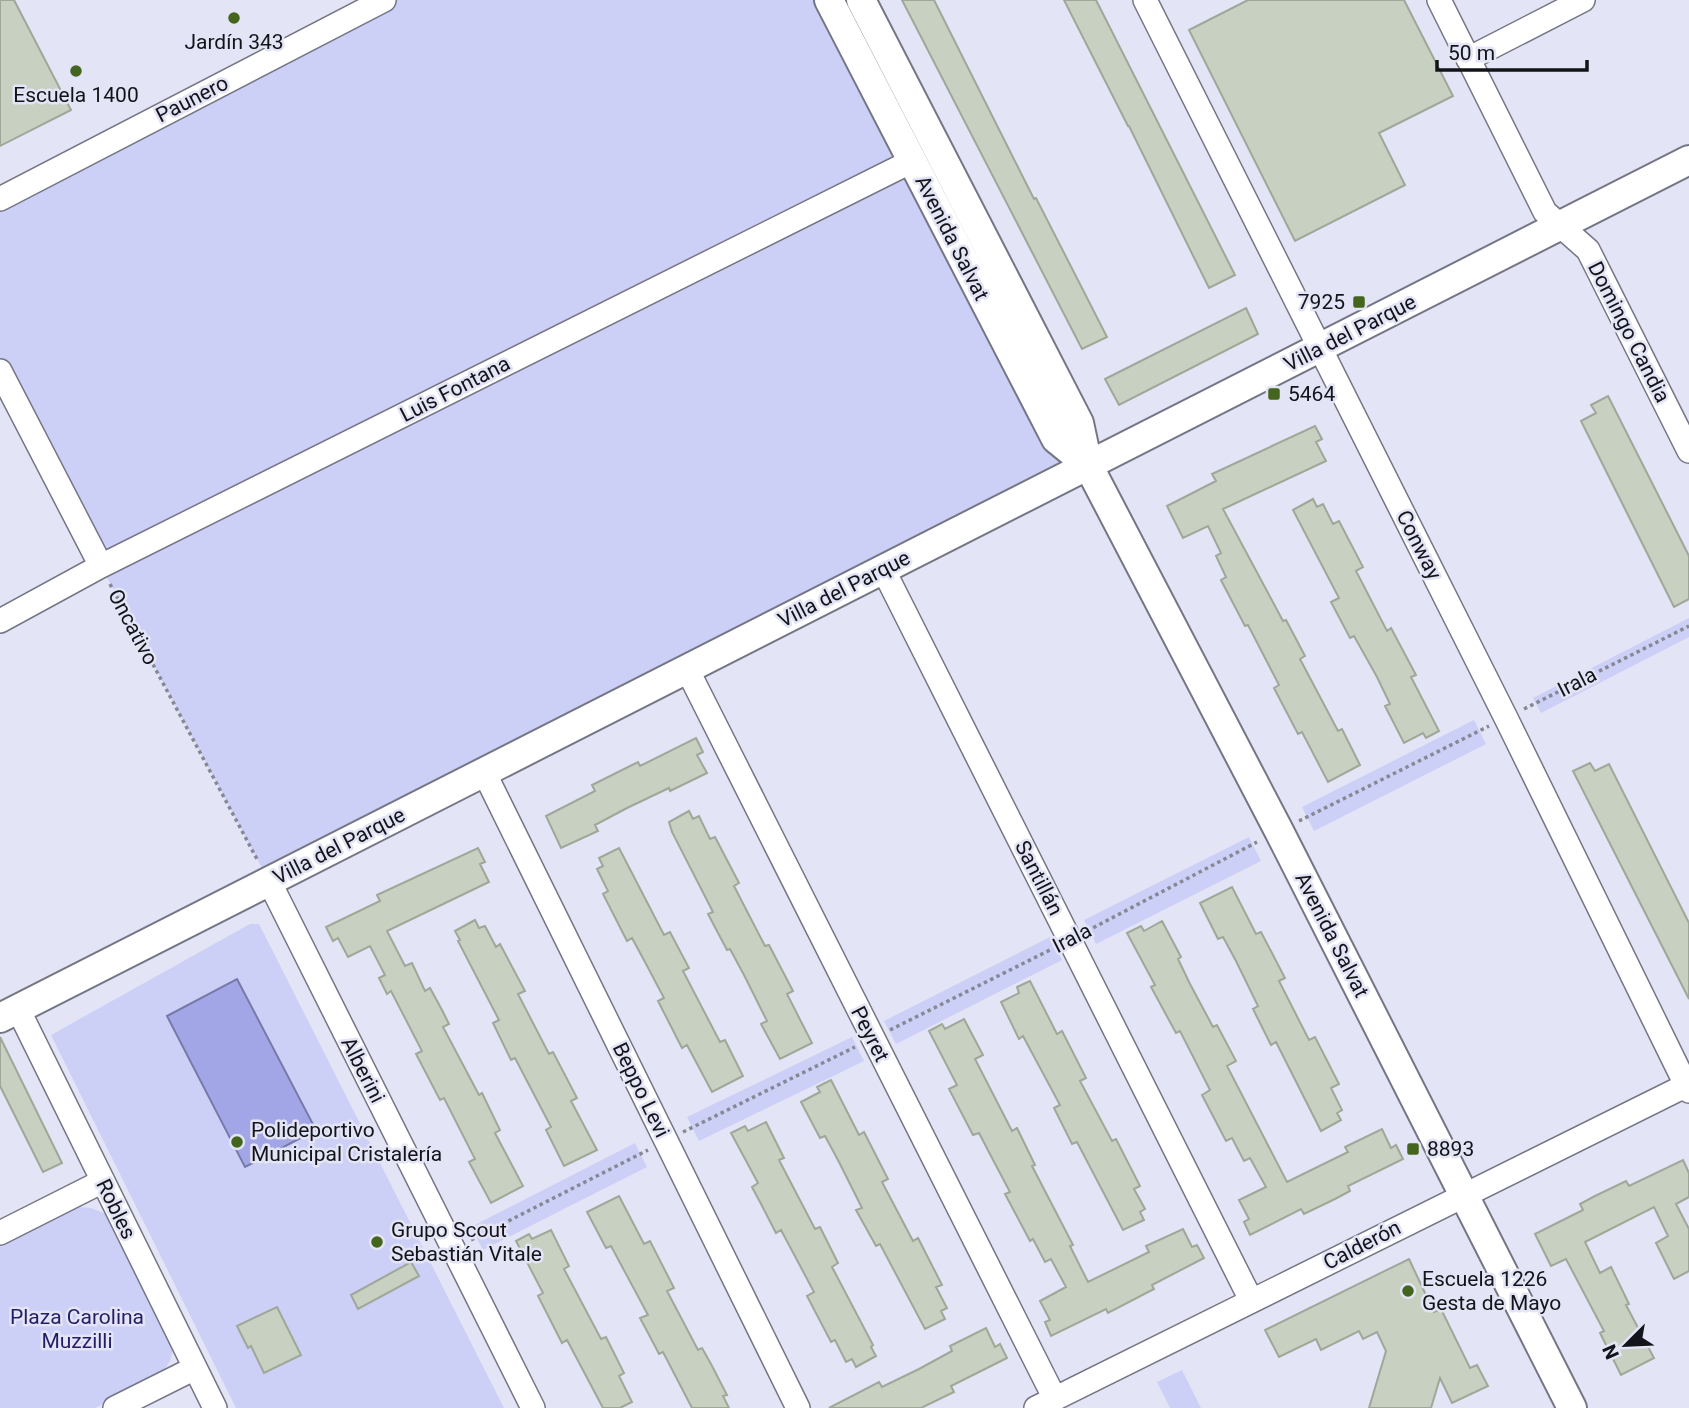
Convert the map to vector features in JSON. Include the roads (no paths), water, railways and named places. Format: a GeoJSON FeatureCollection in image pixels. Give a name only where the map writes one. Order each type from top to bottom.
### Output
{"type":"FeatureCollection","features":[{"type":"Feature","properties":{"kind":"street","name":"Paunero"},"geometry":{"type":"LineString","coordinates":[[0,199],[384,0]]}},
{"type":"Feature","properties":{"kind":"street","name":"Avenida Salvat"},"geometry":{"type":"LineString","coordinates":[[829,0],[1056,439],[1088,465]]}},
{"type":"Feature","properties":{"kind":"street","name":"Avenida Salvat"},"geometry":{"type":"LineString","coordinates":[[861,0],[1079,423],[1088,465],[1279,831],[1568,1407]]}},
{"type":"Feature","properties":{"kind":"street","name":"Conway"},"geometry":{"type":"LineString","coordinates":[[1145,0],[1688,1087]]}},
{"type":"Feature","properties":{"kind":"street","name":"Domingo Candia"},"geometry":{"type":"LineString","coordinates":[[1439,0],[1545,212],[1588,250],[1689,451]]}},
{"type":"Feature","properties":{"kind":"street"},"geometry":{"type":"LineString","coordinates":[[1468,59],[1583,0]]}},
{"type":"Feature","properties":{"kind":"street","name":"Villa del Parque"},"geometry":{"type":"LineString","coordinates":[[9,1014],[1689,160]]}},
{"type":"Feature","properties":{"kind":"street","name":"Luis Fontana"},"geometry":{"type":"LineString","coordinates":[[0,621],[101,566],[912,161]]}},
{"type":"Feature","properties":{"kind":"street","name":"Oncativo"},"geometry":{"type":"LineString","coordinates":[[0,371],[8,407],[101,566]]}},
{"type":"Feature","properties":{"kind":"street","name":"Santillán"},"geometry":{"type":"LineString","coordinates":[[883,569],[1251,1300]]}},
{"type":"Feature","properties":{"kind":"street","name":"Peyret"},"geometry":{"type":"LineString","coordinates":[[687,669],[873,1038],[1045,1403]]}},
{"type":"Feature","properties":{"kind":"street","name":"Beppo Levi"},"geometry":{"type":"LineString","coordinates":[[484,772],[797,1408]]}},
{"type":"Feature","properties":{"kind":"street","name":"Alberini"},"geometry":{"type":"LineString","coordinates":[[269,881],[533,1408]]}},
{"type":"Feature","properties":{"kind":"street","name":"Robles"},"geometry":{"type":"LineString","coordinates":[[9,1014],[103,1181],[215,1408]]}},
{"type":"Feature","properties":{"kind":"street","name":"Calderón"},"geometry":{"type":"LineString","coordinates":[[1045,1403],[1463,1194],[1688,1087]]}},
{"type":"Feature","properties":{"kind":"street"},"geometry":{"type":"LineString","coordinates":[[0,1233],[103,1181]]}},
{"type":"Feature","properties":{"kind":"street"},"geometry":{"type":"LineString","coordinates":[[115,1408],[195,1368]]}},
{"type":"Feature","properties":{"kind":"water"},"geometry":{"type":"Polygon","coordinates":[[[237,979],[316,1130],[245,1167],[167,1016],[237,979]]]}},
{"type":"Feature","properties":{"kind":"place","name":"Jardín 343"},"geometry":{"type":"Point","coordinates":[234,18]}},
{"type":"Feature","properties":{"kind":"place","name":"Escuela 1400"},"geometry":{"type":"Point","coordinates":[76,71]}},
{"type":"Feature","properties":{"kind":"place","name":"7925"},"geometry":{"type":"Point","coordinates":[1359,302]}},
{"type":"Feature","properties":{"kind":"place","name":"5464"},"geometry":{"type":"Point","coordinates":[1274,394]}},
{"type":"Feature","properties":{"kind":"place","name":"Polideportivo Municipal Cristalería"},"geometry":{"type":"Point","coordinates":[237,1142]}},
{"type":"Feature","properties":{"kind":"place","name":"8893"},"geometry":{"type":"Point","coordinates":[1413,1149]}},
{"type":"Feature","properties":{"kind":"place","name":"Grupo Scout Sebastián Vitale"},"geometry":{"type":"Point","coordinates":[377,1242]}},
{"type":"Feature","properties":{"kind":"place","name":"Escuela 1226 Gesta de Mayo"},"geometry":{"type":"Point","coordinates":[1408,1291]}},
{"type":"Feature","properties":{"kind":"park label","name":"Plaza Carolina Muzzilli"},"geometry":{"type":"Point","coordinates":[77,1329]}}]}
